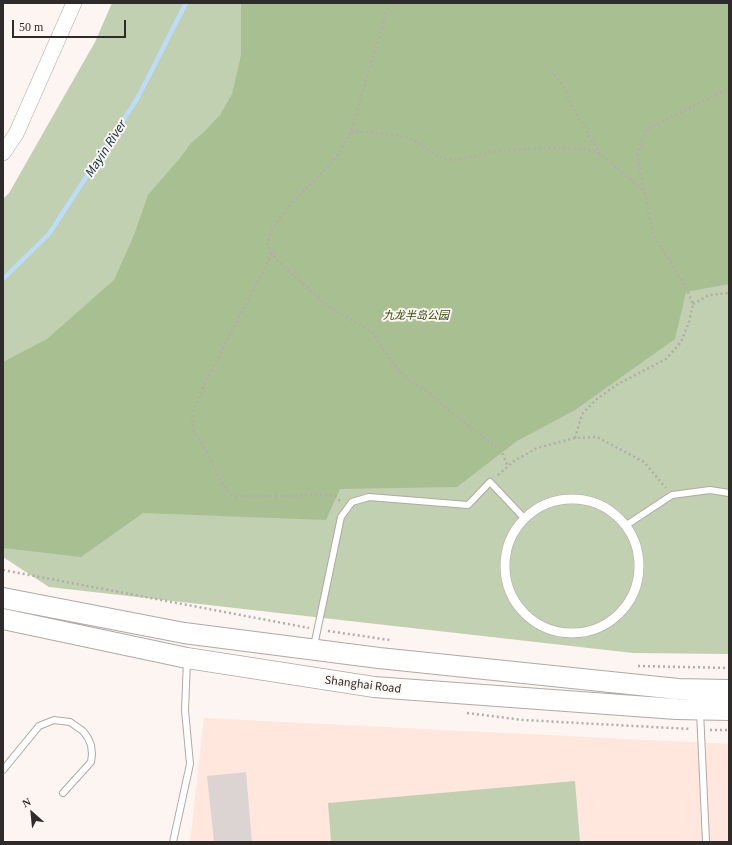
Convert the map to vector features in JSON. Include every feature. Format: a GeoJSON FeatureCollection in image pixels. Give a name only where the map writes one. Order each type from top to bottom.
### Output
{"type":"FeatureCollection","features":[{"type":"Feature","properties":{"kind":"highway"},"geometry":{"type":"LineString","coordinates":[[5,597],[184,633],[313,650],[678,689],[729,690]]}},
{"type":"Feature","properties":{"kind":"highway","name":"Shanghai Road"},"geometry":{"type":"LineString","coordinates":[[3,619],[187,658],[374,687],[668,709],[729,710]]}},
{"type":"Feature","properties":{"kind":"street"},"geometry":{"type":"LineString","coordinates":[[3,152],[16,134],[74,3]]}},
{"type":"Feature","properties":{"kind":"street"},"geometry":{"type":"LineString","coordinates":[[579,499],[599,505],[617,516],[626,526],[631,532],[638,552],[639,574],[633,596],[619,615],[600,628],[577,634],[554,632],[533,622],[517,605],[507,584],[505,561],[510,540],[521,522],[538,508],[557,501],[579,499]]}},
{"type":"Feature","properties":{"kind":"lane"},"geometry":{"type":"LineString","coordinates":[[313,650],[341,518],[352,502],[368,498],[468,505],[490,482],[526,519]]}},
{"type":"Feature","properties":{"kind":"lane"},"geometry":{"type":"LineString","coordinates":[[626,526],[672,495],[710,490],[729,493]]}},
{"type":"Feature","properties":{"kind":"lane"},"geometry":{"type":"LineString","coordinates":[[173,842],[190,764],[185,710],[187,658]]}},
{"type":"Feature","properties":{"kind":"lane"},"geometry":{"type":"LineString","coordinates":[[700,710],[706,842]]}},
{"type":"Feature","properties":{"kind":"lane"},"geometry":{"type":"LineString","coordinates":[[3,770],[39,726],[54,720],[70,722],[77,725],[86,734],[92,746],[92,762],[63,793]]}},
{"type":"Feature","properties":{"kind":"path"},"geometry":{"type":"LineString","coordinates":[[390,3],[351,131],[336,158],[288,207],[270,232],[267,244],[272,254],[278,261],[329,307],[372,332],[392,362],[410,382],[431,394],[445,407],[502,452],[508,467]]}},
{"type":"Feature","properties":{"kind":"path"},"geometry":{"type":"LineString","coordinates":[[551,71],[562,84],[574,110],[599,152],[644,191]]}},
{"type":"Feature","properties":{"kind":"path"},"geometry":{"type":"LineString","coordinates":[[575,438],[582,414],[598,398],[618,384],[666,359],[681,342],[689,322],[693,304],[685,285],[652,235],[637,153],[646,130],[729,88]]}},
{"type":"Feature","properties":{"kind":"path"},"geometry":{"type":"LineString","coordinates":[[351,131],[412,139],[445,159],[457,160],[495,151],[544,148],[586,149],[599,152]]}},
{"type":"Feature","properties":{"kind":"path"},"geometry":{"type":"LineString","coordinates":[[272,254],[207,379],[192,413],[193,429],[209,455],[220,480],[232,496],[296,496],[316,494],[335,496],[347,509]]}},
{"type":"Feature","properties":{"kind":"path"},"geometry":{"type":"LineString","coordinates":[[693,304],[709,295],[729,293]]}},
{"type":"Feature","properties":{"kind":"path"},"geometry":{"type":"LineString","coordinates":[[490,482],[514,461],[537,448],[575,438],[597,437],[644,462],[672,495]]}},
{"type":"Feature","properties":{"kind":"path"},"geometry":{"type":"LineString","coordinates":[[3,570],[318,629],[394,640]]}},
{"type":"Feature","properties":{"kind":"path"},"geometry":{"type":"LineString","coordinates":[[630,665],[729,668]]}},
{"type":"Feature","properties":{"kind":"shaded area"},"geometry":{"type":"Polygon","coordinates":[[[204,718],[729,744],[729,842],[190,842],[204,718]]]}},
{"type":"Feature","properties":{"kind":"green space","name":"九龙半岛公园"},"geometry":{"type":"Polygon","coordinates":[[[112,3],[729,3],[729,654],[633,653],[49,587],[3,557],[3,199],[9,193],[95,42],[112,3]]]}},
{"type":"Feature","properties":{"kind":"green space","name":"九龙半岛公园"},"geometry":{"type":"Polygon","coordinates":[[[241,3],[729,3],[729,284],[686,292],[675,339],[575,410],[517,441],[457,487],[340,489],[326,520],[143,513],[81,557],[3,548],[3,362],[47,339],[114,280],[134,235],[148,195],[181,157],[191,143],[220,115],[232,94],[241,55],[241,3]]]}},
{"type":"Feature","properties":{"kind":"green space"},"geometry":{"type":"Polygon","coordinates":[[[575,781],[580,842],[331,842],[328,803],[575,781]]]}},
{"type":"Feature","properties":{"kind":"building"},"geometry":{"type":"Polygon","coordinates":[[[246,772],[252,842],[214,842],[207,776],[246,772]]]}},
{"type":"Feature","properties":{"kind":"waterway","name":"Mayin River"},"geometry":{"type":"LineString","coordinates":[[3,279],[49,234],[137,99],[186,3]]}}]}
